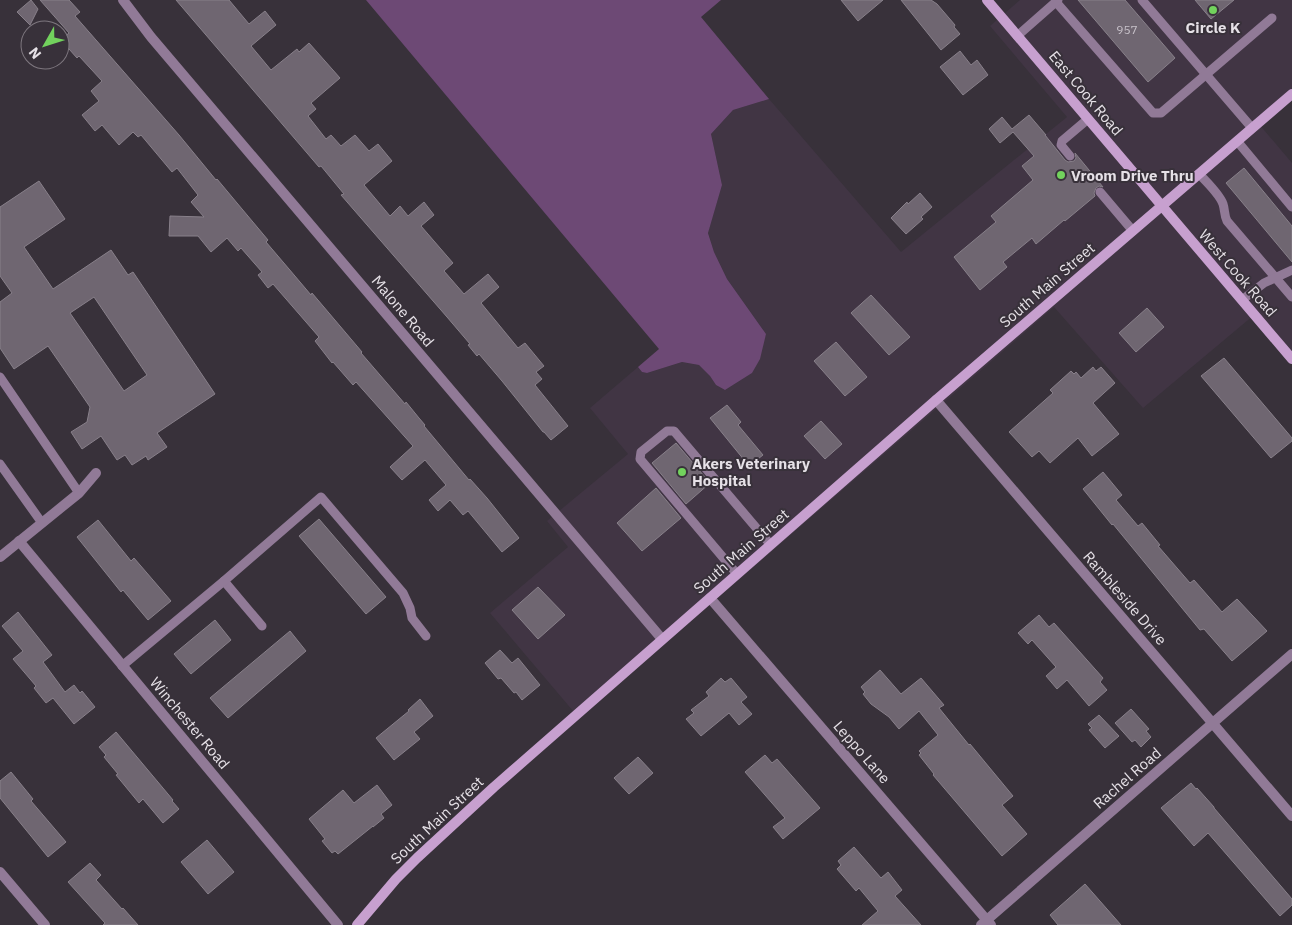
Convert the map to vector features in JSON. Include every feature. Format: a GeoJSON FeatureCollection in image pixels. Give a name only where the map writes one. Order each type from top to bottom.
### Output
{"type":"FeatureCollection","features":[{"type":"Feature","properties":{"kind":"street","name":"Malone Road"},"geometry":{"type":"LineString","coordinates":[[123,0],[151,37],[662,639]]}},
{"type":"Feature","properties":{"kind":"street","name":"East Cook Road"},"geometry":{"type":"LineString","coordinates":[[986,0],[1161,206]]}},
{"type":"Feature","properties":{"kind":"street","name":"South Main Street"},"geometry":{"type":"LineString","coordinates":[[357,925],[396,879],[441,835],[770,544],[1292,94]]}},
{"type":"Feature","properties":{"kind":"street","name":"West Cook Road"},"geometry":{"type":"LineString","coordinates":[[1161,206],[1292,360]]}},
{"type":"Feature","properties":{"kind":"street","name":"Rambleside Drive"},"geometry":{"type":"LineString","coordinates":[[936,400],[1292,816]]}},
{"type":"Feature","properties":{"kind":"street"},"geometry":{"type":"LineString","coordinates":[[0,557],[79,492],[96,473]]}},
{"type":"Feature","properties":{"kind":"street","name":"Winchester Road"},"geometry":{"type":"LineString","coordinates":[[19,541],[338,925]]}},
{"type":"Feature","properties":{"kind":"street","name":"Leppo Lane"},"geometry":{"type":"LineString","coordinates":[[710,598],[986,923]]}},
{"type":"Feature","properties":{"kind":"street","name":"Rachel Road"},"geometry":{"type":"LineString","coordinates":[[986,923],[1292,654]]}},
{"type":"Feature","properties":{"kind":"street"},"geometry":{"type":"LineString","coordinates":[[0,872],[45,925]]}},
{"type":"Feature","properties":{"kind":"lane"},"geometry":{"type":"LineString","coordinates":[[1142,0],[1252,128]]}},
{"type":"Feature","properties":{"kind":"lane"},"geometry":{"type":"LineString","coordinates":[[1017,36],[1057,1],[1153,113],[1161,113],[1272,18]]}},
{"type":"Feature","properties":{"kind":"lane"},"geometry":{"type":"LineString","coordinates":[[1070,156],[1061,146],[1062,141],[1088,119]]}},
{"type":"Feature","properties":{"kind":"lane"},"geometry":{"type":"LineString","coordinates":[[1237,141],[1292,207]]}},
{"type":"Feature","properties":{"kind":"lane"},"geometry":{"type":"LineString","coordinates":[[1199,174],[1223,204],[1227,221],[1292,297]]}},
{"type":"Feature","properties":{"kind":"lane"},"geometry":{"type":"LineString","coordinates":[[1100,192],[1132,231]]}},
{"type":"Feature","properties":{"kind":"lane"},"geometry":{"type":"LineString","coordinates":[[1242,300],[1264,283],[1292,270]]}},
{"type":"Feature","properties":{"kind":"lane"},"geometry":{"type":"LineString","coordinates":[[0,377],[79,492]]}},
{"type":"Feature","properties":{"kind":"lane"},"geometry":{"type":"LineString","coordinates":[[737,574],[640,459],[642,452],[667,431],[674,431],[770,544]]}},
{"type":"Feature","properties":{"kind":"lane"},"geometry":{"type":"LineString","coordinates":[[0,464],[42,523]]}},
{"type":"Feature","properties":{"kind":"lane"},"geometry":{"type":"LineString","coordinates":[[122,666],[321,497],[403,593],[410,608],[412,618],[426,636]]}},
{"type":"Feature","properties":{"kind":"lane"},"geometry":{"type":"LineString","coordinates":[[224,581],[262,626]]}},
{"type":"Feature","properties":{"kind":"shaded area"},"geometry":{"type":"Polygon","coordinates":[[[366,0],[721,0],[701,17],[769,99],[733,110],[711,134],[722,185],[708,233],[714,252],[727,279],[766,334],[760,359],[752,373],[725,390],[716,385],[699,365],[682,362],[647,373],[642,372],[638,367],[659,349],[366,0]]]}},
{"type":"Feature","properties":{"kind":"shaded area"},"geometry":{"type":"Polygon","coordinates":[[[1020,0],[1292,0],[1292,94],[1258,123],[1292,163],[1292,354],[1254,315],[1143,408],[1054,307],[579,718],[490,613],[568,547],[547,521],[628,454],[590,408],[638,367],[642,372],[647,373],[682,362],[699,365],[716,385],[725,390],[752,373],[766,334],[727,279],[714,252],[708,232],[722,185],[711,134],[733,110],[769,99],[901,252],[1067,117],[990,26],[1020,0]]]}},
{"type":"Feature","properties":{"kind":"building"},"geometry":{"type":"Polygon","coordinates":[[[31,0],[38,9],[32,20],[25,20],[17,12],[31,0]]]}},
{"type":"Feature","properties":{"kind":"building"},"geometry":{"type":"Polygon","coordinates":[[[40,0],[69,0],[80,12],[75,16],[217,179],[268,240],[266,242],[311,295],[312,293],[405,404],[406,402],[519,538],[502,552],[468,511],[463,515],[450,500],[438,511],[429,500],[446,485],[425,460],[402,480],[390,467],[413,446],[356,382],[353,385],[332,363],[315,341],[319,337],[273,284],[268,288],[258,275],[262,272],[241,248],[238,251],[227,238],[211,252],[198,236],[169,236],[170,216],[204,217],[191,202],[198,195],[177,168],[172,172],[141,135],[138,137],[133,132],[119,145],[102,125],[95,131],[82,115],[99,101],[91,91],[102,81],[79,56],[77,58],[70,50],[70,20],[58,20],[40,0]]]}},
{"type":"Feature","properties":{"kind":"building"},"geometry":{"type":"Polygon","coordinates":[[[176,0],[229,0],[249,24],[265,11],[276,25],[251,46],[271,70],[297,49],[299,52],[309,43],[340,78],[311,103],[316,109],[308,116],[326,139],[331,135],[341,146],[355,135],[369,151],[378,144],[392,161],[364,185],[390,216],[400,206],[408,216],[424,202],[434,215],[421,226],[453,263],[444,271],[464,294],[488,274],[499,287],[481,303],[518,348],[525,343],[544,366],[536,372],[542,379],[535,385],[568,426],[551,440],[543,432],[479,354],[477,356],[468,345],[470,344],[341,195],[344,194],[321,166],[319,167],[176,0]]]}},
{"type":"Feature","properties":{"kind":"building"},"geometry":{"type":"Polygon","coordinates":[[[841,0],[883,0],[858,21],[841,0]]]}},
{"type":"Feature","properties":{"kind":"building"},"geometry":{"type":"Polygon","coordinates":[[[901,0],[931,0],[937,4],[955,25],[954,27],[960,34],[941,50],[901,0]]]}},
{"type":"Feature","properties":{"kind":"building","name":"Circle K"},"geometry":{"type":"Polygon","coordinates":[[[1078,0],[1125,0],[1175,58],[1148,82],[1078,0]]]}},
{"type":"Feature","properties":{"kind":"building","name":"Circle K"},"geometry":{"type":"Polygon","coordinates":[[[1195,0],[1234,0],[1211,19],[1195,0]]]}},
{"type":"Feature","properties":{"kind":"building"},"geometry":{"type":"Polygon","coordinates":[[[960,51],[971,65],[977,60],[988,75],[963,95],[940,67],[960,51]]]}},
{"type":"Feature","properties":{"kind":"building"},"geometry":{"type":"Polygon","coordinates":[[[1029,115],[1065,160],[1068,162],[1074,161],[1076,158],[1075,153],[1103,187],[1099,186],[1096,188],[1095,196],[1036,244],[1032,238],[1003,262],[1007,267],[980,290],[954,257],[996,222],[991,216],[1033,180],[1022,166],[1034,156],[1013,132],[1000,143],[989,129],[1002,117],[1012,129],[1029,115]]]}},
{"type":"Feature","properties":{"kind":"building"},"geometry":{"type":"Polygon","coordinates":[[[1244,168],[1292,226],[1292,262],[1226,183],[1244,168]]]}},
{"type":"Feature","properties":{"kind":"building"},"geometry":{"type":"Polygon","coordinates":[[[39,181],[65,219],[24,247],[53,289],[111,250],[128,275],[133,272],[215,394],[157,433],[167,447],[148,460],[146,456],[132,465],[125,455],[117,460],[101,436],[82,449],[71,432],[87,422],[90,407],[48,346],[14,369],[0,348],[0,302],[12,293],[0,276],[0,207],[39,181]],[[94,297],[70,313],[124,391],[147,375],[94,297]]]}},
{"type":"Feature","properties":{"kind":"building"},"geometry":{"type":"Polygon","coordinates":[[[920,193],[932,207],[921,217],[923,219],[906,234],[891,218],[907,202],[908,204],[920,193]]]}},
{"type":"Feature","properties":{"kind":"building"},"geometry":{"type":"Polygon","coordinates":[[[871,295],[910,337],[889,355],[851,313],[871,295]]]}},
{"type":"Feature","properties":{"kind":"building"},"geometry":{"type":"Polygon","coordinates":[[[1147,308],[1164,327],[1136,352],[1119,333],[1147,308]]]}},
{"type":"Feature","properties":{"kind":"building"},"geometry":{"type":"Polygon","coordinates":[[[836,342],[867,377],[845,396],[814,361],[836,342]]]}},
{"type":"Feature","properties":{"kind":"building"},"geometry":{"type":"Polygon","coordinates":[[[1224,358],[1292,438],[1292,441],[1271,458],[1201,376],[1224,358]]]}},
{"type":"Feature","properties":{"kind":"building"},"geometry":{"type":"Polygon","coordinates":[[[1093,367],[1096,371],[1101,367],[1115,383],[1093,403],[1119,434],[1092,456],[1078,438],[1050,463],[1039,451],[1032,457],[1009,432],[1053,393],[1050,390],[1071,371],[1074,374],[1076,372],[1081,378],[1093,367]]]}},
{"type":"Feature","properties":{"kind":"building"},"geometry":{"type":"Polygon","coordinates":[[[727,405],[741,422],[738,425],[763,455],[749,466],[710,418],[727,405]]]}},
{"type":"Feature","properties":{"kind":"building"},"geometry":{"type":"Polygon","coordinates":[[[821,421],[842,444],[825,459],[804,436],[821,421]]]}},
{"type":"Feature","properties":{"kind":"building","name":"Akers Veterinary Hospital"},"geometry":{"type":"Polygon","coordinates":[[[676,443],[710,483],[686,504],[652,463],[676,443]]]}},
{"type":"Feature","properties":{"kind":"building"},"geometry":{"type":"Polygon","coordinates":[[[1103,472],[1122,495],[1116,500],[1138,526],[1142,523],[1160,545],[1158,546],[1190,583],[1194,580],[1222,612],[1237,599],[1267,631],[1232,661],[1204,629],[1200,630],[1083,489],[1103,472]]]}},
{"type":"Feature","properties":{"kind":"building"},"geometry":{"type":"Polygon","coordinates":[[[656,488],[681,518],[642,551],[617,523],[656,488]]]}},
{"type":"Feature","properties":{"kind":"building"},"geometry":{"type":"Polygon","coordinates":[[[319,519],[386,597],[366,614],[299,536],[319,519]]]}},
{"type":"Feature","properties":{"kind":"building"},"geometry":{"type":"Polygon","coordinates":[[[98,520],[131,561],[134,558],[171,601],[148,620],[123,590],[121,592],[77,537],[98,520]]]}},
{"type":"Feature","properties":{"kind":"building"},"geometry":{"type":"Polygon","coordinates":[[[538,587],[565,615],[538,639],[512,610],[538,587]]]}},
{"type":"Feature","properties":{"kind":"building"},"geometry":{"type":"Polygon","coordinates":[[[18,612],[52,655],[43,662],[65,692],[74,685],[80,693],[82,691],[95,707],[74,724],[53,698],[46,703],[34,688],[36,686],[13,659],[23,651],[2,626],[18,612]]]}},
{"type":"Feature","properties":{"kind":"building"},"geometry":{"type":"Polygon","coordinates":[[[1039,615],[1049,627],[1054,623],[1103,678],[1100,682],[1107,690],[1089,706],[1067,680],[1057,689],[1046,676],[1056,667],[1032,640],[1028,644],[1018,633],[1039,615]]]}},
{"type":"Feature","properties":{"kind":"building"},"geometry":{"type":"Polygon","coordinates":[[[215,620],[231,640],[191,674],[174,654],[215,620]]]}},
{"type":"Feature","properties":{"kind":"building"},"geometry":{"type":"Polygon","coordinates":[[[290,631],[306,651],[228,718],[210,698],[290,631]]]}},
{"type":"Feature","properties":{"kind":"building"},"geometry":{"type":"Polygon","coordinates":[[[500,650],[512,663],[518,658],[540,685],[522,700],[501,678],[498,679],[485,663],[500,650]]]}},
{"type":"Feature","properties":{"kind":"building"},"geometry":{"type":"Polygon","coordinates":[[[880,670],[901,694],[921,678],[944,705],[939,708],[1013,796],[1002,805],[1027,834],[1002,856],[933,775],[919,755],[921,753],[919,751],[938,735],[919,711],[899,729],[889,717],[871,704],[863,694],[865,692],[861,687],[880,670]]]}},
{"type":"Feature","properties":{"kind":"building"},"geometry":{"type":"Polygon","coordinates":[[[721,678],[725,682],[731,678],[747,697],[741,702],[752,714],[739,725],[729,713],[701,736],[686,719],[694,713],[691,710],[709,696],[706,692],[721,678]]]}},
{"type":"Feature","properties":{"kind":"building"},"geometry":{"type":"Polygon","coordinates":[[[420,699],[433,716],[414,732],[420,739],[394,760],[376,738],[409,711],[420,699]]]}},
{"type":"Feature","properties":{"kind":"building"},"geometry":{"type":"Polygon","coordinates":[[[1131,709],[1149,729],[1146,731],[1151,737],[1141,747],[1135,740],[1132,742],[1115,723],[1131,709]]]}},
{"type":"Feature","properties":{"kind":"building"},"geometry":{"type":"Polygon","coordinates":[[[1099,715],[1119,736],[1105,748],[1089,730],[1092,728],[1088,724],[1099,715]]]}},
{"type":"Feature","properties":{"kind":"building"},"geometry":{"type":"Polygon","coordinates":[[[116,732],[179,809],[163,823],[143,799],[139,803],[104,757],[106,755],[99,747],[116,732]]]}},
{"type":"Feature","properties":{"kind":"building"},"geometry":{"type":"Polygon","coordinates":[[[765,755],[772,763],[777,759],[820,808],[783,839],[773,827],[785,818],[745,772],[765,755]]]}},
{"type":"Feature","properties":{"kind":"building"},"geometry":{"type":"Polygon","coordinates":[[[638,757],[653,773],[629,794],[614,778],[638,757]]]}},
{"type":"Feature","properties":{"kind":"building"},"geometry":{"type":"Polygon","coordinates":[[[11,772],[33,799],[31,801],[66,842],[48,857],[0,798],[0,781],[11,772]]]}},
{"type":"Feature","properties":{"kind":"building"},"geometry":{"type":"Polygon","coordinates":[[[1191,783],[1214,807],[1292,899],[1292,905],[1280,916],[1208,833],[1194,846],[1161,808],[1191,783]]]}},
{"type":"Feature","properties":{"kind":"building"},"geometry":{"type":"Polygon","coordinates":[[[377,785],[392,805],[381,814],[384,818],[338,854],[335,851],[332,853],[322,841],[325,839],[309,819],[343,790],[354,803],[377,785]]]}},
{"type":"Feature","properties":{"kind":"building"},"geometry":{"type":"Polygon","coordinates":[[[207,840],[234,872],[208,894],[181,862],[207,840]]]}},
{"type":"Feature","properties":{"kind":"building"},"geometry":{"type":"Polygon","coordinates":[[[854,847],[881,878],[888,872],[902,890],[895,896],[921,925],[862,925],[878,911],[859,888],[856,891],[837,869],[841,865],[838,861],[854,847]]]}},
{"type":"Feature","properties":{"kind":"building"},"geometry":{"type":"Polygon","coordinates":[[[90,863],[101,875],[96,880],[138,925],[103,925],[105,923],[68,882],[90,863]]]}},
{"type":"Feature","properties":{"kind":"building"},"geometry":{"type":"Polygon","coordinates":[[[1085,884],[1121,925],[1058,925],[1050,915],[1085,884]]]}},
{"type":"Feature","properties":{"kind":"place","name":"Circle K"},"geometry":{"type":"Point","coordinates":[1213,10]}},
{"type":"Feature","properties":{"kind":"place","name":"Vroom Drive Thru"},"geometry":{"type":"Point","coordinates":[1061,175]}},
{"type":"Feature","properties":{"kind":"place","name":"Akers Veterinary Hospital"},"geometry":{"type":"Point","coordinates":[682,472]}}]}
